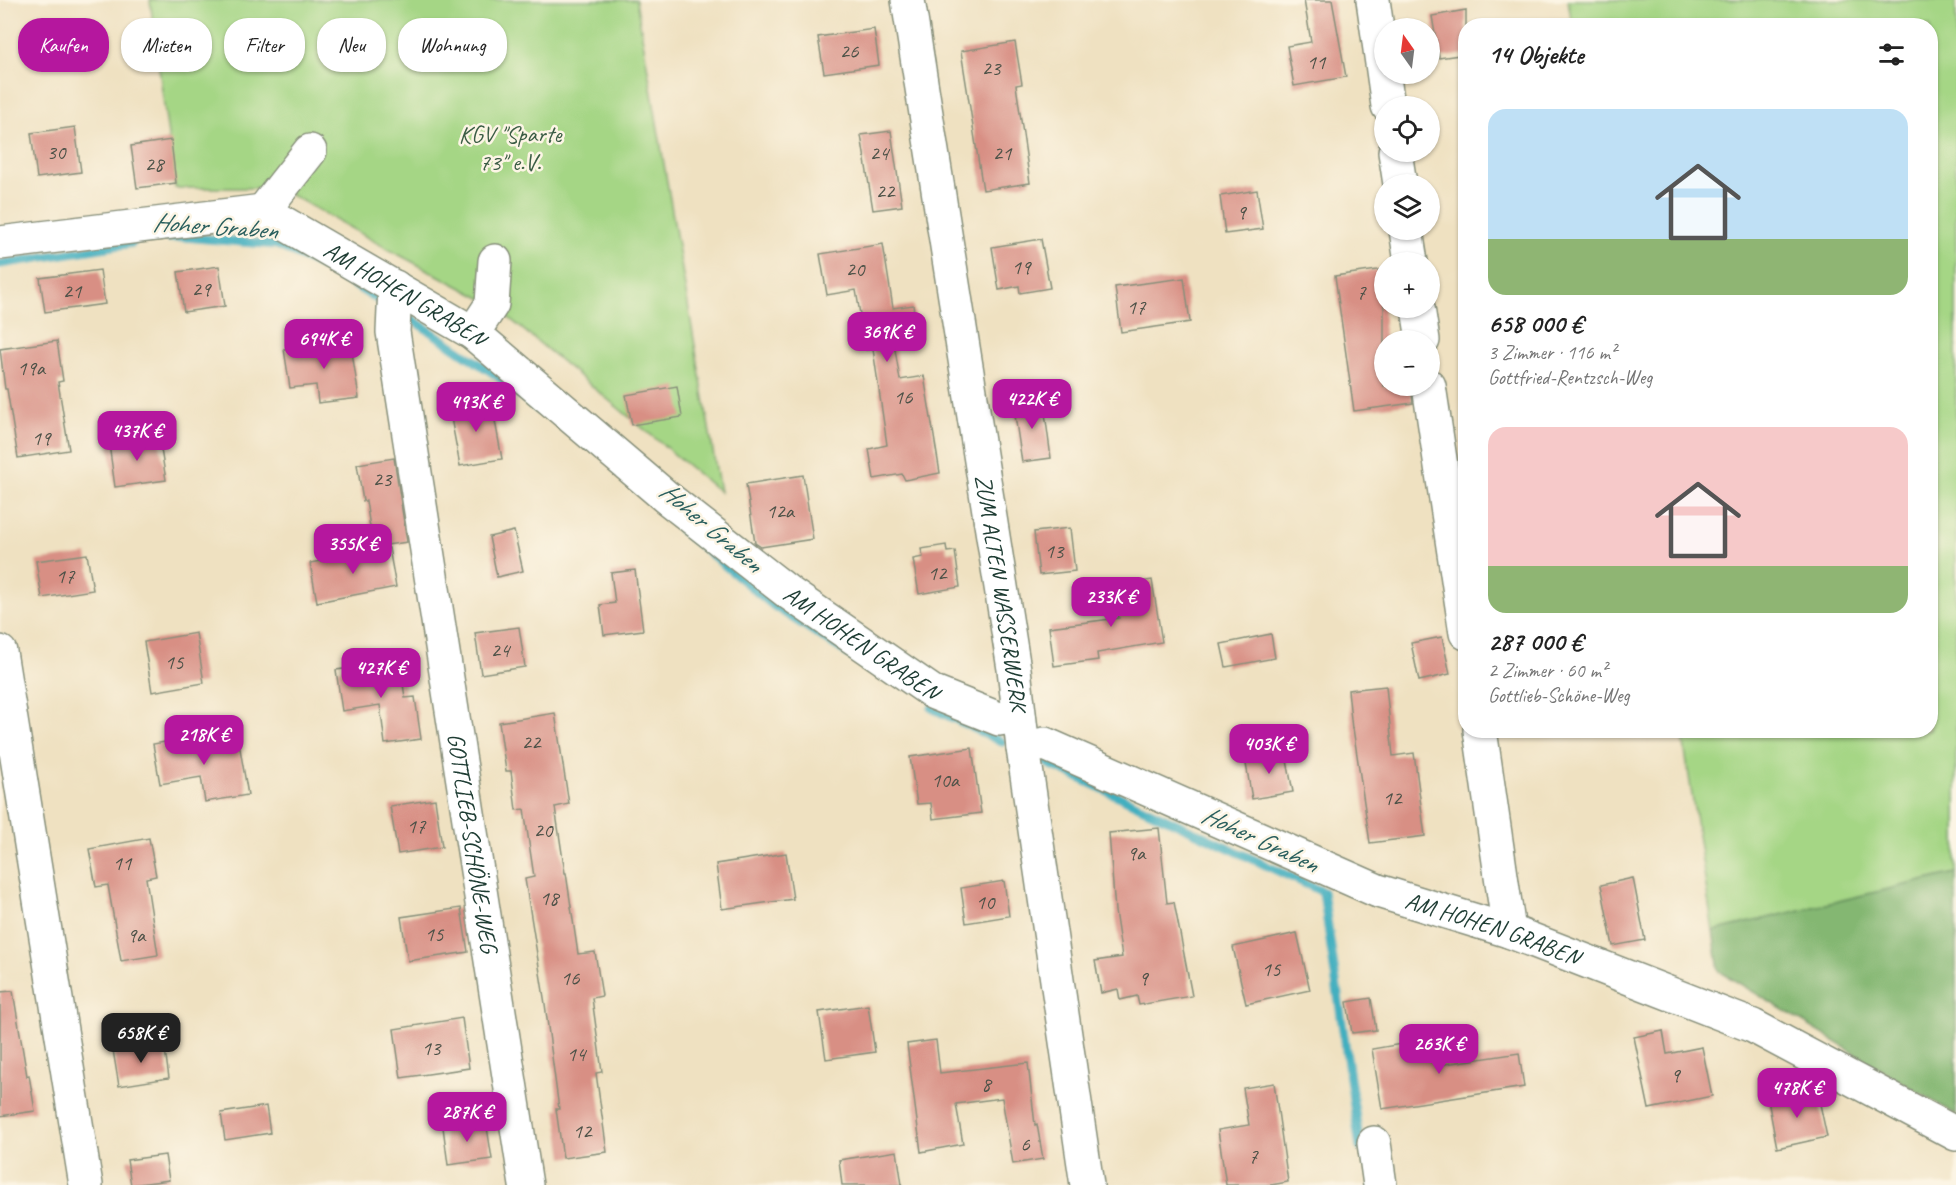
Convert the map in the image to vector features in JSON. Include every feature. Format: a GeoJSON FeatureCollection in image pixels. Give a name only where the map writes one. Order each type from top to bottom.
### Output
{"type":"FeatureCollection","features":[{"type":"Feature","properties":{"kind":"street","name":"ZUM ALTEN WASSERWERK"},"geometry":{"type":"LineString","coordinates":[[908,0],[1014,669],[1023,748],[1087,1185]]}},
{"type":"Feature","properties":{"kind":"street"},"geometry":{"type":"LineString","coordinates":[[1372,0],[1386,96]]}},
{"type":"Feature","properties":{"kind":"street"},"geometry":{"type":"LineString","coordinates":[[0,243],[263,211],[310,151]]}},
{"type":"Feature","properties":{"kind":"street","name":"AM HOHEN GRABEN"},"geometry":{"type":"LineString","coordinates":[[263,211],[473,333],[666,497],[789,593],[934,693],[999,719],[1019,716]]}},
{"type":"Feature","properties":{"kind":"street"},"geometry":{"type":"LineString","coordinates":[[473,333],[492,304],[495,261]]}},
{"type":"Feature","properties":{"kind":"street","name":"GOTTLIEB-SCHÖNE-WEG"},"geometry":{"type":"LineString","coordinates":[[395,287],[393,332],[526,1185]]}},
{"type":"Feature","properties":{"kind":"street"},"geometry":{"type":"LineString","coordinates":[[1430,396],[1458,580]]}},
{"type":"Feature","properties":{"kind":"street"},"geometry":{"type":"LineString","coordinates":[[0,652],[86,1185]]}},
{"type":"Feature","properties":{"kind":"street"},"geometry":{"type":"LineString","coordinates":[[1481,738],[1509,932]]}},
{"type":"Feature","properties":{"kind":"street","name":"AM HOHEN GRABEN"},"geometry":{"type":"LineString","coordinates":[[1023,748],[1045,744],[1378,891],[1509,932],[1753,1026],[1956,1134]]}},
{"type":"Feature","properties":{"kind":"street"},"geometry":{"type":"LineString","coordinates":[[1374,1143],[1380,1185]]}},
{"type":"Feature","properties":{"kind":"green space","name":"KGV \"Sparte 73\" e.V."},"geometry":{"type":"Polygon","coordinates":[[[150,0],[636,0],[720,492],[492,304],[279,188],[175,188],[160,72],[212,72],[212,18],[152,18],[150,0]]]}},
{"type":"Feature","properties":{"kind":"green space"},"geometry":{"type":"Polygon","coordinates":[[[1568,0],[1956,0],[1956,873],[1713,931],[1683,738],[1938,738],[1938,18],[1571,18],[1568,0]]]}},
{"type":"Feature","properties":{"kind":"green space"},"geometry":{"type":"Polygon","coordinates":[[[1956,873],[1956,1115],[1719,971],[1713,931],[1956,873]]]}},
{"type":"Feature","properties":{"kind":"building"},"geometry":{"type":"Polygon","coordinates":[[[1304,0],[1332,0],[1346,77],[1294,86],[1287,46],[1311,42],[1304,0]]]}},
{"type":"Feature","properties":{"kind":"building"},"geometry":{"type":"Polygon","coordinates":[[[1466,10],[1466,18],[1458,18],[1458,55],[1440,58],[1440,18],[1432,18],[1432,16],[1466,10]]]}},
{"type":"Feature","properties":{"kind":"building"},"geometry":{"type":"Polygon","coordinates":[[[874,29],[879,65],[824,73],[818,37],[874,29]]]}},
{"type":"Feature","properties":{"kind":"building"},"geometry":{"type":"Polygon","coordinates":[[[1015,42],[1022,84],[1016,85],[1030,183],[983,190],[961,51],[1015,42]]]}},
{"type":"Feature","properties":{"kind":"building"},"geometry":{"type":"Polygon","coordinates":[[[75,127],[81,172],[37,178],[31,133],[75,127]]]}},
{"type":"Feature","properties":{"kind":"building"},"geometry":{"type":"Polygon","coordinates":[[[891,131],[902,206],[873,210],[861,135],[891,131]]]}},
{"type":"Feature","properties":{"kind":"building"},"geometry":{"type":"Polygon","coordinates":[[[171,140],[176,183],[137,188],[131,146],[171,140]]]}},
{"type":"Feature","properties":{"kind":"building"},"geometry":{"type":"Polygon","coordinates":[[[1257,190],[1263,229],[1225,234],[1220,196],[1257,190]]]}},
{"type":"Feature","properties":{"kind":"building"},"geometry":{"type":"Polygon","coordinates":[[[1041,239],[1050,288],[1020,293],[1019,286],[999,290],[992,247],[1041,239]]]}},
{"type":"Feature","properties":{"kind":"building"},"geometry":{"type":"Polygon","coordinates":[[[883,244],[893,308],[913,305],[917,333],[893,337],[900,380],[924,376],[940,473],[905,480],[902,474],[874,479],[869,449],[887,445],[873,349],[866,350],[856,290],[827,295],[820,254],[883,244]]]}},
{"type":"Feature","properties":{"kind":"building"},"geometry":{"type":"Polygon","coordinates":[[[219,266],[225,306],[184,312],[178,272],[219,266]]]}},
{"type":"Feature","properties":{"kind":"building"},"geometry":{"type":"Polygon","coordinates":[[[100,270],[105,304],[45,312],[40,278],[100,270]]]}},
{"type":"Feature","properties":{"kind":"building"},"geometry":{"type":"Polygon","coordinates":[[[1374,270],[1374,318],[1384,318],[1384,330],[1374,330],[1374,396],[1412,396],[1413,403],[1354,411],[1335,276],[1374,270]]]}},
{"type":"Feature","properties":{"kind":"building"},"geometry":{"type":"Polygon","coordinates":[[[1184,278],[1190,322],[1121,332],[1115,287],[1184,278]]]}},
{"type":"Feature","properties":{"kind":"building"},"geometry":{"type":"Polygon","coordinates":[[[350,339],[359,398],[318,403],[316,385],[290,388],[284,349],[350,339]]]}},
{"type":"Feature","properties":{"kind":"building"},"geometry":{"type":"Polygon","coordinates":[[[57,341],[63,381],[58,382],[69,450],[18,458],[0,349],[57,341]]]}},
{"type":"Feature","properties":{"kind":"building"},"geometry":{"type":"Polygon","coordinates":[[[677,386],[682,417],[632,425],[626,395],[677,386]]]}},
{"type":"Feature","properties":{"kind":"building"},"geometry":{"type":"Polygon","coordinates":[[[1043,398],[1051,458],[1022,462],[1013,402],[1043,398]]]}},
{"type":"Feature","properties":{"kind":"building"},"geometry":{"type":"Polygon","coordinates":[[[491,399],[502,459],[460,466],[449,407],[491,399]]]}},
{"type":"Feature","properties":{"kind":"building"},"geometry":{"type":"Polygon","coordinates":[[[159,437],[166,480],[115,487],[109,444],[159,437]]]}},
{"type":"Feature","properties":{"kind":"building"},"geometry":{"type":"Polygon","coordinates":[[[394,458],[407,542],[373,547],[366,501],[363,501],[357,464],[394,458]]]}},
{"type":"Feature","properties":{"kind":"building"},"geometry":{"type":"Polygon","coordinates":[[[803,475],[813,539],[761,547],[755,543],[746,484],[803,475]]]}},
{"type":"Feature","properties":{"kind":"building"},"geometry":{"type":"Polygon","coordinates":[[[1070,528],[1075,571],[1039,575],[1034,532],[1070,528]]]}},
{"type":"Feature","properties":{"kind":"building"},"geometry":{"type":"Polygon","coordinates":[[[514,531],[523,571],[497,577],[489,537],[514,531]]]}},
{"type":"Feature","properties":{"kind":"building"},"geometry":{"type":"Polygon","coordinates":[[[946,545],[947,552],[955,551],[960,587],[919,594],[913,559],[923,557],[921,549],[946,545]]]}},
{"type":"Feature","properties":{"kind":"building"},"geometry":{"type":"Polygon","coordinates":[[[389,548],[396,587],[317,602],[310,563],[389,548]]]}},
{"type":"Feature","properties":{"kind":"building"},"geometry":{"type":"Polygon","coordinates":[[[87,554],[93,590],[42,598],[36,561],[87,554]]]}},
{"type":"Feature","properties":{"kind":"building"},"geometry":{"type":"Polygon","coordinates":[[[635,570],[643,630],[604,635],[600,605],[615,603],[611,573],[635,570]]]}},
{"type":"Feature","properties":{"kind":"building"},"geometry":{"type":"Polygon","coordinates":[[[1152,580],[1162,642],[1097,653],[1098,660],[1054,666],[1049,627],[1119,618],[1114,586],[1152,580]]]}},
{"type":"Feature","properties":{"kind":"building"},"geometry":{"type":"Polygon","coordinates":[[[519,627],[525,667],[481,674],[475,633],[519,627]]]}},
{"type":"Feature","properties":{"kind":"building"},"geometry":{"type":"Polygon","coordinates":[[[196,633],[204,683],[152,692],[144,642],[196,633]]]}},
{"type":"Feature","properties":{"kind":"building"},"geometry":{"type":"Polygon","coordinates":[[[1271,634],[1275,658],[1226,667],[1221,644],[1271,634]]]}},
{"type":"Feature","properties":{"kind":"building"},"geometry":{"type":"Polygon","coordinates":[[[1442,637],[1450,674],[1419,681],[1411,643],[1442,637]]]}},
{"type":"Feature","properties":{"kind":"building"},"geometry":{"type":"Polygon","coordinates":[[[400,662],[405,698],[415,697],[421,739],[385,744],[380,705],[342,711],[336,670],[400,662]]]}},
{"type":"Feature","properties":{"kind":"building"},"geometry":{"type":"Polygon","coordinates":[[[1386,686],[1393,756],[1414,753],[1425,836],[1370,843],[1348,690],[1386,686]]]}},
{"type":"Feature","properties":{"kind":"building"},"geometry":{"type":"Polygon","coordinates":[[[555,713],[569,804],[555,807],[578,954],[595,952],[602,996],[592,998],[602,1072],[596,1073],[607,1152],[563,1158],[545,1004],[525,879],[534,877],[524,809],[516,810],[511,771],[506,771],[499,722],[555,713]]]}},
{"type":"Feature","properties":{"kind":"building"},"geometry":{"type":"Polygon","coordinates":[[[194,737],[196,744],[238,737],[248,795],[205,802],[201,777],[160,784],[153,744],[194,737]]]}},
{"type":"Feature","properties":{"kind":"building"},"geometry":{"type":"Polygon","coordinates":[[[972,748],[981,813],[933,819],[931,803],[917,804],[910,757],[972,748]]]}},
{"type":"Feature","properties":{"kind":"building"},"geometry":{"type":"Polygon","coordinates":[[[1285,750],[1293,792],[1252,799],[1245,758],[1285,750]]]}},
{"type":"Feature","properties":{"kind":"building"},"geometry":{"type":"Polygon","coordinates":[[[435,799],[442,847],[398,854],[390,806],[435,799]]]}},
{"type":"Feature","properties":{"kind":"building"},"geometry":{"type":"Polygon","coordinates":[[[1159,828],[1167,903],[1174,902],[1192,996],[1139,1005],[1137,996],[1120,1000],[1118,989],[1101,993],[1095,961],[1122,957],[1115,911],[1109,833],[1159,828]]]}},
{"type":"Feature","properties":{"kind":"building"},"geometry":{"type":"Polygon","coordinates":[[[149,838],[156,876],[146,878],[158,955],[121,961],[108,885],[96,887],[89,849],[149,838]]]}},
{"type":"Feature","properties":{"kind":"building"},"geometry":{"type":"Polygon","coordinates":[[[786,853],[793,899],[722,909],[716,864],[786,853]]]}},
{"type":"Feature","properties":{"kind":"building"},"geometry":{"type":"Polygon","coordinates":[[[1633,878],[1645,940],[1613,946],[1601,885],[1633,878]]]}},
{"type":"Feature","properties":{"kind":"building"},"geometry":{"type":"Polygon","coordinates":[[[1004,881],[1009,916],[966,923],[961,888],[1004,881]]]}},
{"type":"Feature","properties":{"kind":"building"},"geometry":{"type":"Polygon","coordinates":[[[461,908],[468,952],[408,961],[401,917],[461,908]]]}},
{"type":"Feature","properties":{"kind":"building"},"geometry":{"type":"Polygon","coordinates":[[[1297,933],[1310,990],[1246,1004],[1233,947],[1297,933]]]}},
{"type":"Feature","properties":{"kind":"building"},"geometry":{"type":"Polygon","coordinates":[[[13,991],[35,1111],[0,1116],[0,992],[13,991]]]}},
{"type":"Feature","properties":{"kind":"building"},"geometry":{"type":"Polygon","coordinates":[[[1371,998],[1376,1030],[1352,1033],[1347,1002],[1371,998]]]}},
{"type":"Feature","properties":{"kind":"building"},"geometry":{"type":"Polygon","coordinates":[[[868,1005],[875,1052],[826,1059],[819,1012],[868,1005]]]}},
{"type":"Feature","properties":{"kind":"building"},"geometry":{"type":"Polygon","coordinates":[[[462,1018],[469,1068],[401,1078],[394,1029],[462,1018]]]}},
{"type":"Feature","properties":{"kind":"building"},"geometry":{"type":"Polygon","coordinates":[[[1663,1031],[1667,1054],[1702,1047],[1712,1096],[1649,1109],[1634,1037],[1663,1031]]]}},
{"type":"Feature","properties":{"kind":"building"},"geometry":{"type":"Polygon","coordinates":[[[1436,1038],[1440,1065],[1519,1053],[1524,1087],[1382,1109],[1372,1049],[1436,1038]]]}},
{"type":"Feature","properties":{"kind":"building"},"geometry":{"type":"Polygon","coordinates":[[[936,1040],[940,1073],[1028,1063],[1035,1125],[1037,1124],[1043,1159],[1013,1164],[1002,1098],[956,1104],[963,1144],[921,1152],[907,1044],[936,1040]]]}},
{"type":"Feature","properties":{"kind":"building"},"geometry":{"type":"Polygon","coordinates":[[[164,1043],[169,1078],[119,1086],[113,1050],[164,1043]]]}},
{"type":"Feature","properties":{"kind":"building"},"geometry":{"type":"Polygon","coordinates":[[[1274,1083],[1288,1182],[1271,1185],[1226,1185],[1218,1130],[1249,1125],[1243,1088],[1274,1083]]]}},
{"type":"Feature","properties":{"kind":"building"},"geometry":{"type":"Polygon","coordinates":[[[1817,1090],[1827,1137],[1777,1148],[1768,1100],[1817,1090]]]}},
{"type":"Feature","properties":{"kind":"building"},"geometry":{"type":"Polygon","coordinates":[[[266,1106],[270,1133],[225,1140],[221,1113],[266,1106]]]}},
{"type":"Feature","properties":{"kind":"building"},"geometry":{"type":"Polygon","coordinates":[[[486,1121],[492,1159],[448,1165],[443,1127],[486,1121]]]}},
{"type":"Feature","properties":{"kind":"building"},"geometry":{"type":"Polygon","coordinates":[[[897,1151],[902,1185],[842,1185],[839,1160],[897,1151]]]}},
{"type":"Feature","properties":{"kind":"building"},"geometry":{"type":"Polygon","coordinates":[[[165,1155],[169,1180],[131,1185],[127,1160],[165,1155]]]}},
{"type":"Feature","properties":{"kind":"waterway","name":"Hoher Graben"},"geometry":{"type":"LineString","coordinates":[[169,238],[185,237],[277,245],[329,270],[380,301]]}},
{"type":"Feature","properties":{"kind":"waterway","name":"Hoher Graben"},"geometry":{"type":"LineString","coordinates":[[0,264],[132,243]]}},
{"type":"Feature","properties":{"kind":"waterway","name":"Hoher Graben"},"geometry":{"type":"LineString","coordinates":[[410,318],[496,375],[539,410]]}},
{"type":"Feature","properties":{"kind":"waterway","name":"Hoher Graben"},"geometry":{"type":"LineString","coordinates":[[681,529],[774,606],[855,658]]}},
{"type":"Feature","properties":{"kind":"waterway","name":"Hoher Graben"},"geometry":{"type":"LineString","coordinates":[[932,708],[1002,742]]}},
{"type":"Feature","properties":{"kind":"waterway","name":"Hoher Graben"},"geometry":{"type":"LineString","coordinates":[[1045,762],[1323,892],[1360,1147]]}}]}
